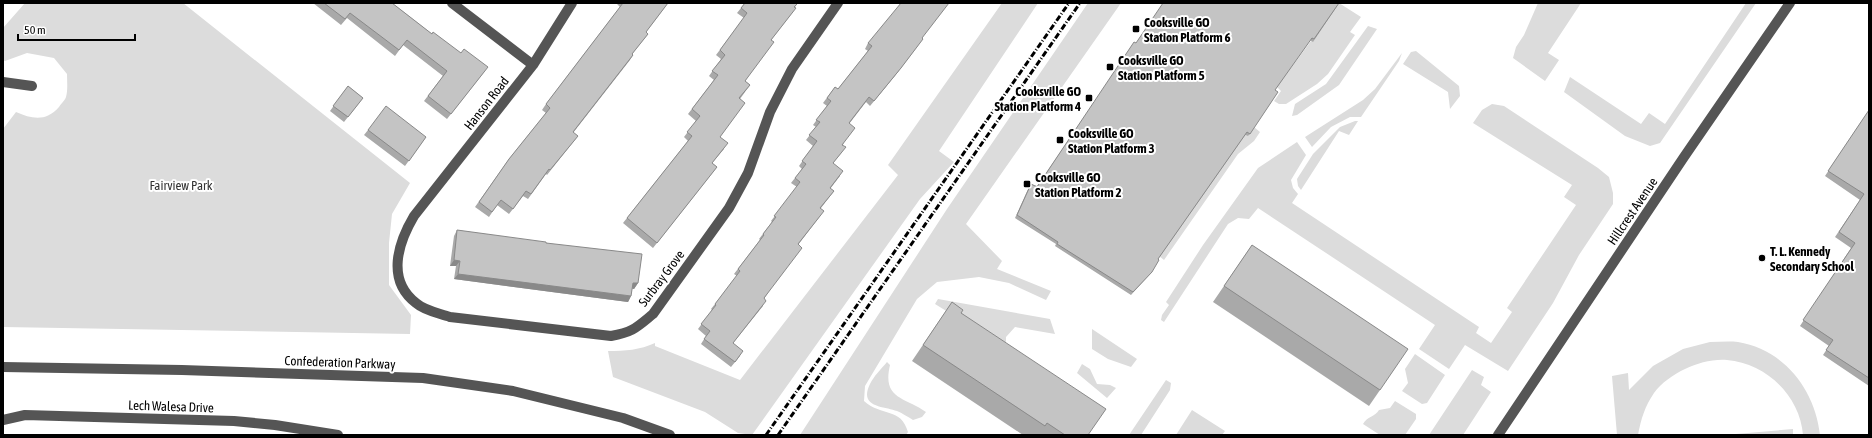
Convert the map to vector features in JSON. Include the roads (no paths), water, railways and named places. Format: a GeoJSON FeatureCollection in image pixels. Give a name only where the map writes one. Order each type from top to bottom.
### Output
{"type":"FeatureCollection","features":[{"type":"Feature","properties":{"kind":"street"},"geometry":{"type":"LineString","coordinates":[[452,3],[533,65]]}},
{"type":"Feature","properties":{"kind":"street","name":"Hanson Road"},"geometry":{"type":"LineString","coordinates":[[414,216],[533,65],[572,3]]}},
{"type":"Feature","properties":{"kind":"street","name":"Surbray Grove"},"geometry":{"type":"LineString","coordinates":[[414,216],[402,239],[398,253],[397,272],[402,287],[416,303],[431,311],[450,317],[611,336],[629,332],[653,314],[729,208],[748,173],[770,112],[792,69],[838,3]]}},
{"type":"Feature","properties":{"kind":"street","name":"Hillcrest Avenue"},"geometry":{"type":"LineString","coordinates":[[1498,435],[1684,157],[1790,3]]}},
{"type":"Feature","properties":{"kind":"street"},"geometry":{"type":"LineString","coordinates":[[3,82],[32,86]]}},
{"type":"Feature","properties":{"kind":"street","name":"Confederation Parkway"},"geometry":{"type":"LineString","coordinates":[[3,367],[190,370],[423,378],[513,391],[623,418],[670,435]]}},
{"type":"Feature","properties":{"kind":"street","name":"Lech Walesa Drive"},"geometry":{"type":"LineString","coordinates":[[3,420],[25,415],[234,421],[338,435]]}},
{"type":"Feature","properties":{"kind":"railway"},"geometry":{"type":"LineString","coordinates":[[766,435],[1069,3]]}},
{"type":"Feature","properties":{"kind":"railway"},"geometry":{"type":"LineString","coordinates":[[778,435],[1080,3]]}},
{"type":"Feature","properties":{"kind":"place","name":"Cooksville GO Station Platform 6"},"geometry":{"type":"Point","coordinates":[1136,29]}},
{"type":"Feature","properties":{"kind":"place","name":"Cooksville GO Station Platform 5"},"geometry":{"type":"Point","coordinates":[1110,67]}},
{"type":"Feature","properties":{"kind":"place","name":"Cooksville GO Station Platform 4"},"geometry":{"type":"Point","coordinates":[1089,98]}},
{"type":"Feature","properties":{"kind":"place","name":"Cooksville GO Station Platform 3"},"geometry":{"type":"Point","coordinates":[1060,140]}},
{"type":"Feature","properties":{"kind":"place","name":"Cooksville GO Station Platform 2"},"geometry":{"type":"Point","coordinates":[1027,184]}},
{"type":"Feature","properties":{"kind":"place","name":"T. L. Kennedy Secondary School"},"geometry":{"type":"Point","coordinates":[1762,258]}},
{"type":"Feature","properties":{"kind":"park label","name":"Fairview Park"},"geometry":{"type":"Point","coordinates":[181,185]}}]}
